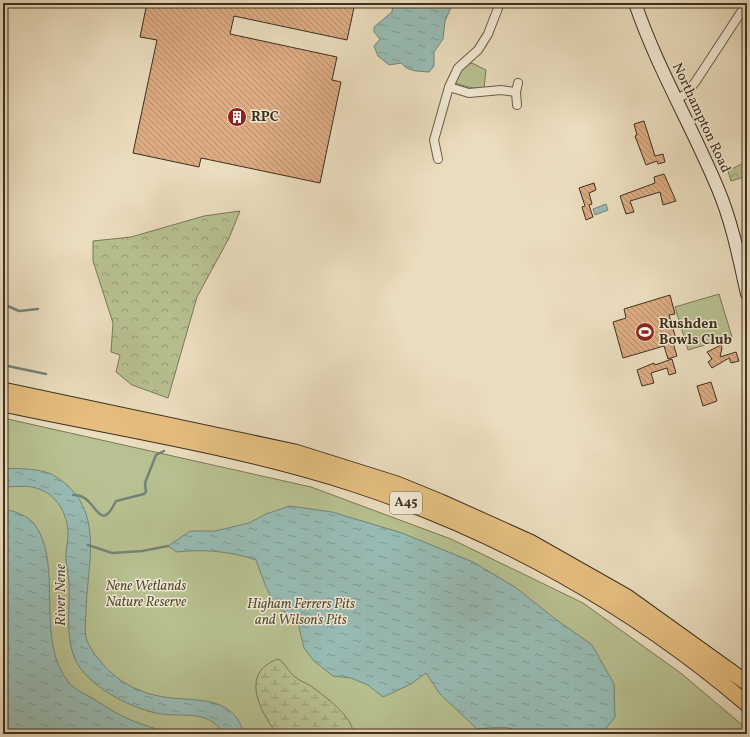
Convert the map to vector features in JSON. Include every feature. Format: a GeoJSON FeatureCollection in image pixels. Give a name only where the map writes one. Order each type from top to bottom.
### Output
{"type":"FeatureCollection","features":[{"type":"Feature","properties":{"kind":"highway","name":"A45"},"geometry":{"type":"LineString","coordinates":[[3,390],[295,452],[397,484],[530,542],[613,589],[747,683]]}},
{"type":"Feature","properties":{"kind":"highway","name":"A45"},"geometry":{"type":"LineString","coordinates":[[3,404],[266,460],[353,484],[433,512],[527,555],[616,607],[690,659],[747,704]]}},
{"type":"Feature","properties":{"kind":"main road","name":"Northampton Road"},"geometry":{"type":"LineString","coordinates":[[635,3],[651,47],[718,190],[733,236],[747,294]]}},
{"type":"Feature","properties":{"kind":"street"},"geometry":{"type":"LineString","coordinates":[[438,159],[434,140],[449,87],[458,68],[478,50],[488,34],[500,3]]}},
{"type":"Feature","properties":{"kind":"street"},"geometry":{"type":"LineString","coordinates":[[676,100],[687,93],[696,81],[747,3]]}},
{"type":"Feature","properties":{"kind":"street"},"geometry":{"type":"LineString","coordinates":[[517,105],[516,92],[518,83]]}},
{"type":"Feature","properties":{"kind":"street"},"geometry":{"type":"LineString","coordinates":[[449,87],[469,92],[501,90],[516,92]]}},
{"type":"Feature","properties":{"kind":"green space"},"geometry":{"type":"Polygon","coordinates":[[[472,63],[486,70],[484,88],[472,88],[455,83],[460,70],[472,63]]]}},
{"type":"Feature","properties":{"kind":"green space"},"geometry":{"type":"Polygon","coordinates":[[[747,161],[747,176],[731,181],[728,171],[747,161]]]}},
{"type":"Feature","properties":{"kind":"green space"},"geometry":{"type":"Polygon","coordinates":[[[240,211],[229,238],[197,297],[168,398],[132,385],[116,372],[120,355],[111,352],[113,323],[93,261],[93,241],[131,237],[204,216],[240,211]]]}},
{"type":"Feature","properties":{"kind":"green space"},"geometry":{"type":"Polygon","coordinates":[[[719,294],[732,337],[688,350],[675,307],[719,294]]]}},
{"type":"Feature","properties":{"kind":"green space","name":"Higham Ferrers Pits and Wilson's Pits"},"geometry":{"type":"Polygon","coordinates":[[[3,418],[311,487],[451,539],[583,603],[682,674],[747,729],[747,734],[3,734],[3,418]]]}},
{"type":"Feature","properties":{"kind":"green space"},"geometry":{"type":"Polygon","coordinates":[[[278,659],[295,677],[323,695],[344,714],[352,727],[353,734],[277,734],[264,715],[256,693],[256,683],[259,673],[266,665],[278,659]]]}},
{"type":"Feature","properties":{"kind":"water"},"geometry":{"type":"Polygon","coordinates":[[[393,3],[453,3],[445,21],[443,39],[434,52],[434,66],[429,72],[410,70],[401,63],[389,65],[378,56],[374,46],[380,39],[374,32],[374,27],[392,12],[393,3]]]}},
{"type":"Feature","properties":{"kind":"water"},"geometry":{"type":"Polygon","coordinates":[[[606,204],[608,210],[595,215],[593,209],[606,204]]]}},
{"type":"Feature","properties":{"kind":"water"},"geometry":{"type":"Polygon","coordinates":[[[3,468],[34,470],[51,474],[68,486],[79,499],[86,513],[90,544],[85,628],[86,637],[89,645],[102,663],[125,683],[144,692],[167,697],[207,701],[219,705],[230,711],[238,720],[244,734],[225,734],[209,720],[202,717],[166,715],[134,706],[110,694],[89,678],[75,659],[70,641],[69,580],[66,565],[68,535],[66,520],[63,512],[60,506],[50,495],[36,488],[20,486],[3,487],[3,468]]]}},
{"type":"Feature","properties":{"kind":"water"},"geometry":{"type":"Polygon","coordinates":[[[290,506],[332,512],[402,533],[473,562],[515,587],[554,618],[592,645],[614,684],[615,717],[604,731],[587,734],[522,734],[506,728],[477,729],[440,694],[426,673],[411,684],[383,697],[368,685],[351,678],[333,676],[314,661],[304,648],[297,619],[276,607],[266,587],[256,560],[216,552],[177,552],[168,546],[190,531],[215,531],[249,523],[266,514],[290,506]]]}},
{"type":"Feature","properties":{"kind":"water"},"geometry":{"type":"Polygon","coordinates":[[[3,509],[16,512],[29,519],[35,525],[43,542],[48,561],[53,646],[59,666],[69,683],[77,690],[124,717],[172,734],[3,734],[3,509]]]}},
{"type":"Feature","properties":{"kind":"building","name":"RPC"},"geometry":{"type":"Polygon","coordinates":[[[147,3],[355,3],[347,40],[234,16],[230,34],[337,57],[332,80],[341,82],[320,183],[201,158],[199,167],[133,153],[157,40],[140,37],[147,3]]]}},
{"type":"Feature","properties":{"kind":"building"},"geometry":{"type":"Polygon","coordinates":[[[644,121],[655,156],[663,154],[665,162],[658,164],[657,161],[646,165],[635,136],[637,135],[634,124],[644,121]]]}},
{"type":"Feature","properties":{"kind":"building"},"geometry":{"type":"Polygon","coordinates":[[[664,174],[676,201],[663,205],[660,192],[630,201],[634,212],[626,214],[620,196],[655,183],[654,177],[664,174]]]}},
{"type":"Feature","properties":{"kind":"building"},"geometry":{"type":"Polygon","coordinates":[[[594,183],[596,190],[589,193],[592,204],[589,205],[593,217],[586,220],[582,207],[585,206],[579,188],[594,183]]]}},
{"type":"Feature","properties":{"kind":"building","name":"Rushden Bowls Club"},"geometry":{"type":"Polygon","coordinates":[[[670,295],[675,314],[669,315],[677,342],[673,343],[677,356],[668,359],[664,346],[623,358],[613,322],[626,318],[624,309],[670,295]]]}},
{"type":"Feature","properties":{"kind":"building"},"geometry":{"type":"Polygon","coordinates":[[[721,345],[722,348],[720,357],[736,352],[739,361],[731,363],[729,358],[712,368],[708,362],[712,359],[707,352],[721,345]]]}},
{"type":"Feature","properties":{"kind":"building"},"geometry":{"type":"Polygon","coordinates":[[[672,359],[676,373],[669,375],[667,368],[651,373],[654,383],[642,386],[637,370],[654,363],[655,365],[672,359]]]}},
{"type":"Feature","properties":{"kind":"building"},"geometry":{"type":"Polygon","coordinates":[[[711,382],[717,401],[703,406],[697,386],[711,382]]]}},
{"type":"Feature","properties":{"kind":"waterway"},"geometry":{"type":"LineString","coordinates":[[3,304],[19,311],[38,309]]}},
{"type":"Feature","properties":{"kind":"waterway"},"geometry":{"type":"LineString","coordinates":[[3,365],[46,374]]}},
{"type":"Feature","properties":{"kind":"waterway"},"geometry":{"type":"LineString","coordinates":[[73,495],[81,496],[87,500],[101,515],[105,515],[110,511],[116,501],[144,494],[146,492],[145,483],[156,455],[164,451]]}},
{"type":"Feature","properties":{"kind":"waterway"},"geometry":{"type":"LineString","coordinates":[[88,545],[112,553],[142,551],[168,546]]}},
{"type":"Feature","properties":{"kind":"place","name":"RPC"},"geometry":{"type":"Point","coordinates":[237,117]}},
{"type":"Feature","properties":{"kind":"place","name":"Rushden Bowls Club"},"geometry":{"type":"Point","coordinates":[645,332]}},
{"type":"Feature","properties":{"kind":"park label","name":"Nene Wetlands Nature Reserve"},"geometry":{"type":"Point","coordinates":[146,594]}},
{"type":"Feature","properties":{"kind":"water label","name":"River Nene"},"geometry":{"type":"Point","coordinates":[61,595]}}]}
